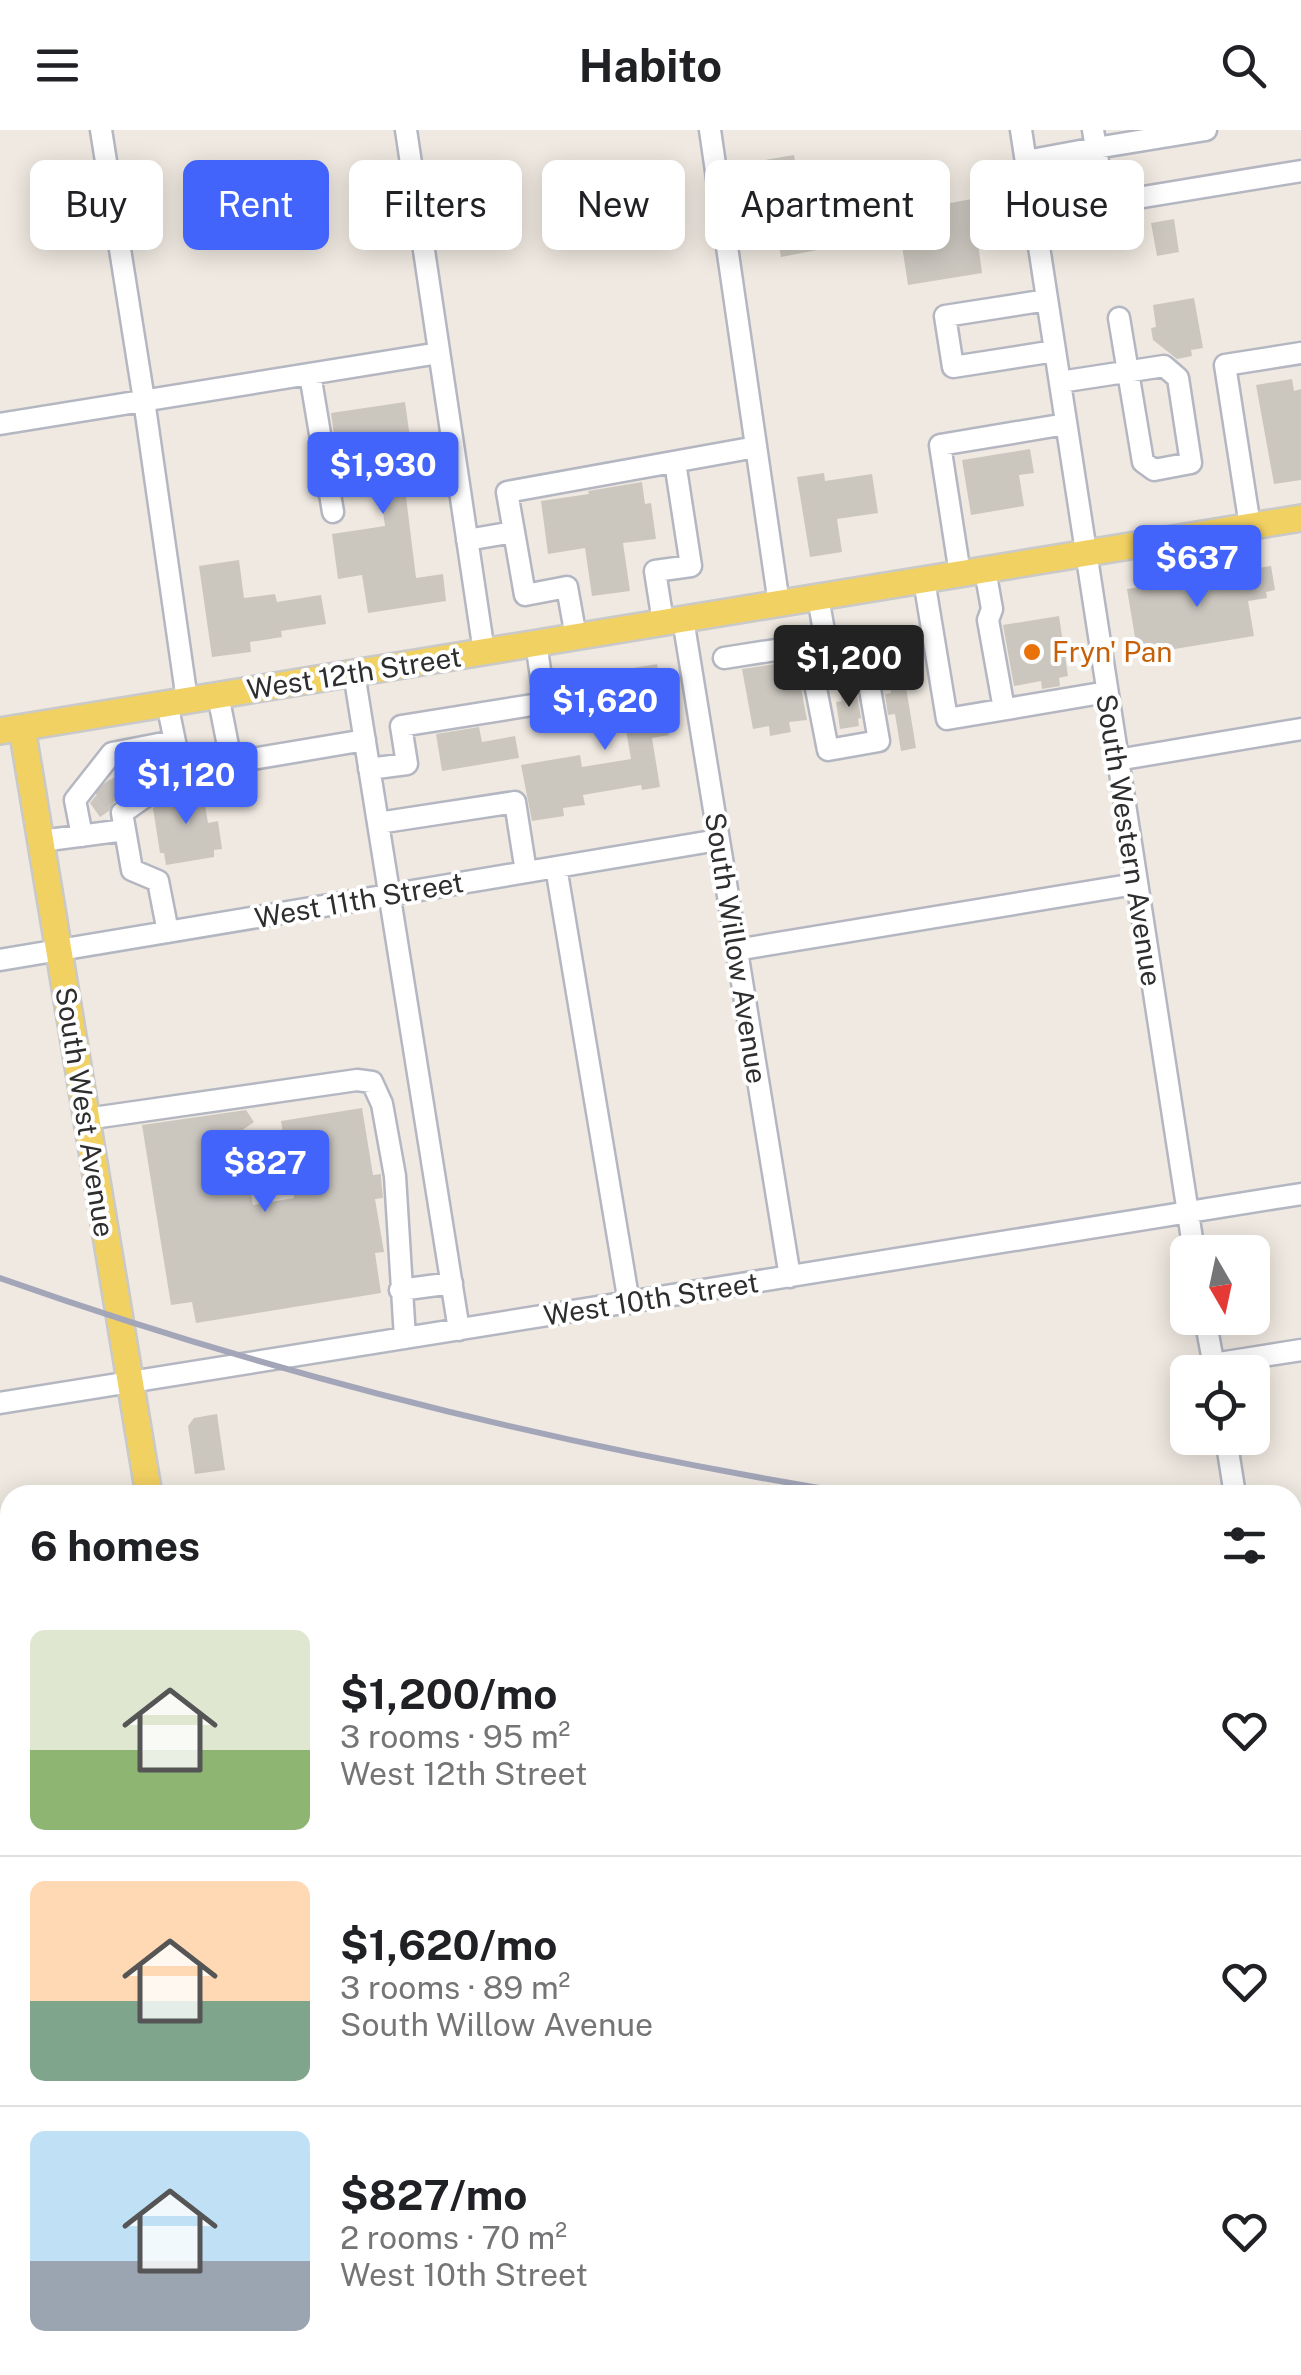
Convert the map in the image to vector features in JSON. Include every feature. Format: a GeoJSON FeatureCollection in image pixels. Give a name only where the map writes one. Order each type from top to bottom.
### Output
{"type":"FeatureCollection","features":[{"type":"Feature","properties":{"kind":"main road","name":"West 12th Street"},"geometry":{"type":"LineString","coordinates":[[11,730],[1301,518]]}},
{"type":"Feature","properties":{"kind":"main road","name":"South West Avenue"},"geometry":{"type":"LineString","coordinates":[[11,730],[41,841],[147,1485]]}},
{"type":"Feature","properties":{"kind":"street"},"geometry":{"type":"LineString","coordinates":[[101,130],[144,400],[177,702],[174,741],[181,771]]}},
{"type":"Feature","properties":{"kind":"street"},"geometry":{"type":"LineString","coordinates":[[406,130],[484,652]]}},
{"type":"Feature","properties":{"kind":"street"},"geometry":{"type":"LineString","coordinates":[[710,130],[778,604]]}},
{"type":"Feature","properties":{"kind":"street","name":"South Western Avenue"},"geometry":{"type":"LineString","coordinates":[[1021,130],[1026,160]]}},
{"type":"Feature","properties":{"kind":"street"},"geometry":{"type":"LineString","coordinates":[[1029,160],[1095,139],[1206,130]]}},
{"type":"Feature","properties":{"kind":"street"},"geometry":{"type":"LineString","coordinates":[[1095,139],[1103,195],[1113,202],[1301,171]]}},
{"type":"Feature","properties":{"kind":"street","name":"South Western Avenue"},"geometry":{"type":"LineString","coordinates":[[1039,250],[1191,1235]]}},
{"type":"Feature","properties":{"kind":"street"},"geometry":{"type":"LineString","coordinates":[[1047,300],[945,316],[953,367],[1055,350]]}},
{"type":"Feature","properties":{"kind":"street"},"geometry":{"type":"LineString","coordinates":[[1060,382],[1128,372],[1164,366],[1178,378],[1191,463],[1154,470],[1143,462],[1128,372],[1119,318]]}},
{"type":"Feature","properties":{"kind":"street"},"geometry":{"type":"LineString","coordinates":[[1250,526],[1225,365],[1301,353]]}},
{"type":"Feature","properties":{"kind":"street"},"geometry":{"type":"LineString","coordinates":[[0,424],[440,354]]}},
{"type":"Feature","properties":{"kind":"street"},"geometry":{"type":"LineString","coordinates":[[310,374],[333,512]]}},
{"type":"Feature","properties":{"kind":"street"},"geometry":{"type":"LineString","coordinates":[[1004,710],[988,620],[992,608],[972,572],[940,445],[1066,424]]}},
{"type":"Feature","properties":{"kind":"street"},"geometry":{"type":"LineString","coordinates":[[576,637],[567,587],[525,595],[506,492],[756,447]]}},
{"type":"Feature","properties":{"kind":"street","name":"South Willow Avenue"},"geometry":{"type":"LineString","coordinates":[[674,462],[692,566],[655,571],[673,621],[718,840],[790,1277]]}},
{"type":"Feature","properties":{"kind":"street"},"geometry":{"type":"LineString","coordinates":[[467,540],[514,532]]}},
{"type":"Feature","properties":{"kind":"street"},"geometry":{"type":"LineString","coordinates":[[924,580],[946,719],[1107,692]]}},
{"type":"Feature","properties":{"kind":"street"},"geometry":{"type":"LineString","coordinates":[[818,598],[827,648]]}},
{"type":"Feature","properties":{"kind":"street"},"geometry":{"type":"LineString","coordinates":[[370,770],[407,764],[401,726],[545,703],[536,644]]}},
{"type":"Feature","properties":{"kind":"street"},"geometry":{"type":"LineString","coordinates":[[724,658],[827,648],[863,648],[879,740],[828,750],[810,658],[827,648]]}},
{"type":"Feature","properties":{"kind":"street"},"geometry":{"type":"LineString","coordinates":[[354,673],[459,1330]]}},
{"type":"Feature","properties":{"kind":"street"},"geometry":{"type":"LineString","coordinates":[[218,695],[232,761]]}},
{"type":"Feature","properties":{"kind":"street"},"geometry":{"type":"LineString","coordinates":[[1117,760],[1301,729]]}},
{"type":"Feature","properties":{"kind":"street"},"geometry":{"type":"LineString","coordinates":[[41,841],[82,836],[121,816],[149,789],[181,771],[364,740]]}},
{"type":"Feature","properties":{"kind":"street"},"geometry":{"type":"LineString","coordinates":[[82,836],[76,800],[99,780],[112,753],[128,758],[174,741]]}},
{"type":"Feature","properties":{"kind":"street"},"geometry":{"type":"LineString","coordinates":[[378,822],[515,802],[526,872]]}},
{"type":"Feature","properties":{"kind":"street"},"geometry":{"type":"LineString","coordinates":[[121,816],[132,870],[158,881],[168,932]]}},
{"type":"Feature","properties":{"kind":"street","name":"West 11th Street"},"geometry":{"type":"LineString","coordinates":[[0,960],[718,840]]}},
{"type":"Feature","properties":{"kind":"street"},"geometry":{"type":"LineString","coordinates":[[556,867],[629,1302]]}},
{"type":"Feature","properties":{"kind":"street"},"geometry":{"type":"LineString","coordinates":[[736,950],[1135,884]]}},
{"type":"Feature","properties":{"kind":"street"},"geometry":{"type":"LineString","coordinates":[[86,1118],[254,1092],[357,1080],[372,1082],[382,1104],[395,1176],[406,1338]]}},
{"type":"Feature","properties":{"kind":"street","name":"West 10th Street"},"geometry":{"type":"LineString","coordinates":[[0,1403],[1301,1194]]}},
{"type":"Feature","properties":{"kind":"street"},"geometry":{"type":"LineString","coordinates":[[400,1290],[452,1283]]}},
{"type":"Feature","properties":{"kind":"street"},"geometry":{"type":"LineString","coordinates":[[1270,1356],[1301,1350]]}},
{"type":"Feature","properties":{"kind":"street"},"geometry":{"type":"LineString","coordinates":[[1229,1455],[1233,1485]]}},
{"type":"Feature","properties":{"kind":"building"},"geometry":{"type":"Polygon","coordinates":[[[794,155],[795,160],[765,160],[794,155]]]}},
{"type":"Feature","properties":{"kind":"building"},"geometry":{"type":"Polygon","coordinates":[[[970,199],[970,250],[979,250],[982,273],[908,285],[903,250],[950,250],[950,203],[970,199]]]}},
{"type":"Feature","properties":{"kind":"building"},"geometry":{"type":"Polygon","coordinates":[[[1174,219],[1179,252],[1157,256],[1151,223],[1174,219]]]}},
{"type":"Feature","properties":{"kind":"building"},"geometry":{"type":"Polygon","coordinates":[[[780,250],[818,250],[781,257],[780,250]]]}},
{"type":"Feature","properties":{"kind":"building"},"geometry":{"type":"Polygon","coordinates":[[[1194,298],[1203,348],[1191,350],[1192,356],[1177,359],[1153,340],[1153,305],[1194,298]]]}},
{"type":"Feature","properties":{"kind":"building"},"geometry":{"type":"Polygon","coordinates":[[[1292,379],[1294,391],[1301,389],[1301,480],[1274,484],[1256,385],[1292,379]]]}},
{"type":"Feature","properties":{"kind":"building"},"geometry":{"type":"Polygon","coordinates":[[[405,402],[410,438],[399,440],[416,578],[443,574],[446,601],[368,613],[362,575],[338,579],[332,534],[385,526],[373,443],[336,449],[331,413],[405,402]]]}},
{"type":"Feature","properties":{"kind":"building"},"geometry":{"type":"Polygon","coordinates":[[[1030,449],[1034,473],[1019,475],[1024,506],[971,515],[962,460],[1030,449]]]}},
{"type":"Feature","properties":{"kind":"building"},"geometry":{"type":"Polygon","coordinates":[[[824,473],[825,481],[872,474],[878,513],[837,519],[842,552],[810,557],[797,477],[824,473]]]}},
{"type":"Feature","properties":{"kind":"building"},"geometry":{"type":"Polygon","coordinates":[[[642,482],[645,504],[651,503],[656,539],[623,543],[630,591],[592,596],[585,548],[548,554],[541,501],[642,482]]]}},
{"type":"Feature","properties":{"kind":"building"},"geometry":{"type":"Polygon","coordinates":[[[239,560],[244,598],[275,594],[277,602],[321,595],[326,624],[281,631],[282,637],[250,642],[251,652],[212,657],[199,566],[239,560]]]}},
{"type":"Feature","properties":{"kind":"building"},"geometry":{"type":"Polygon","coordinates":[[[1271,566],[1275,590],[1266,592],[1267,598],[1248,601],[1254,636],[1138,655],[1127,589],[1271,566]]]}},
{"type":"Feature","properties":{"kind":"building"},"geometry":{"type":"Polygon","coordinates":[[[1059,616],[1068,676],[1059,678],[1060,686],[1042,689],[1041,681],[1014,686],[1003,625],[1059,616]]]}},
{"type":"Feature","properties":{"kind":"building"},"geometry":{"type":"Polygon","coordinates":[[[796,661],[807,720],[789,722],[791,732],[770,736],[769,726],[753,729],[742,669],[796,661]]]}},
{"type":"Feature","properties":{"kind":"building"},"geometry":{"type":"Polygon","coordinates":[[[902,663],[916,748],[901,751],[895,714],[888,715],[885,694],[891,693],[887,666],[902,663]]]}},
{"type":"Feature","properties":{"kind":"building"},"geometry":{"type":"Polygon","coordinates":[[[657,664],[669,735],[652,738],[660,787],[642,790],[641,785],[583,795],[585,805],[563,808],[564,816],[532,821],[521,765],[580,755],[582,767],[631,759],[616,671],[657,664]]]}},
{"type":"Feature","properties":{"kind":"building"},"geometry":{"type":"Polygon","coordinates":[[[856,689],[859,726],[840,729],[836,702],[842,701],[840,691],[856,689]]]}},
{"type":"Feature","properties":{"kind":"building"},"geometry":{"type":"Polygon","coordinates":[[[479,727],[482,742],[515,736],[519,758],[442,771],[436,734],[479,727]]]}},
{"type":"Feature","properties":{"kind":"building"},"geometry":{"type":"Polygon","coordinates":[[[161,757],[166,765],[114,802],[100,817],[90,803],[106,783],[137,762],[161,757]]]}},
{"type":"Feature","properties":{"kind":"building"},"geometry":{"type":"Polygon","coordinates":[[[201,782],[208,823],[218,821],[222,849],[214,850],[214,857],[166,865],[164,853],[160,853],[153,808],[186,784],[201,782]]]}},
{"type":"Feature","properties":{"kind":"building"},"geometry":{"type":"Polygon","coordinates":[[[362,1108],[373,1175],[381,1174],[383,1198],[375,1199],[384,1252],[375,1253],[381,1293],[196,1323],[192,1302],[171,1305],[142,1125],[246,1110],[254,1122],[241,1131],[253,1205],[294,1198],[281,1121],[362,1108]]]}},
{"type":"Feature","properties":{"kind":"building"},"geometry":{"type":"Polygon","coordinates":[[[217,1414],[225,1470],[195,1474],[188,1426],[194,1418],[217,1414]]]}},
{"type":"Feature","properties":{"kind":"tunnel"},"geometry":{"type":"LineString","coordinates":[[132,765],[147,786]]}},
{"type":"Feature","properties":{"kind":"tunnel"},"geometry":{"type":"LineString","coordinates":[[102,785],[117,806]]}},
{"type":"Feature","properties":{"kind":"railway"},"geometry":{"type":"LineString","coordinates":[[0,1278],[212,1347],[426,1406],[643,1455],[804,1485]]}},
{"type":"Feature","properties":{"kind":"place","name":"Fryn' Pan"},"geometry":{"type":"Point","coordinates":[1032,652]}}]}
